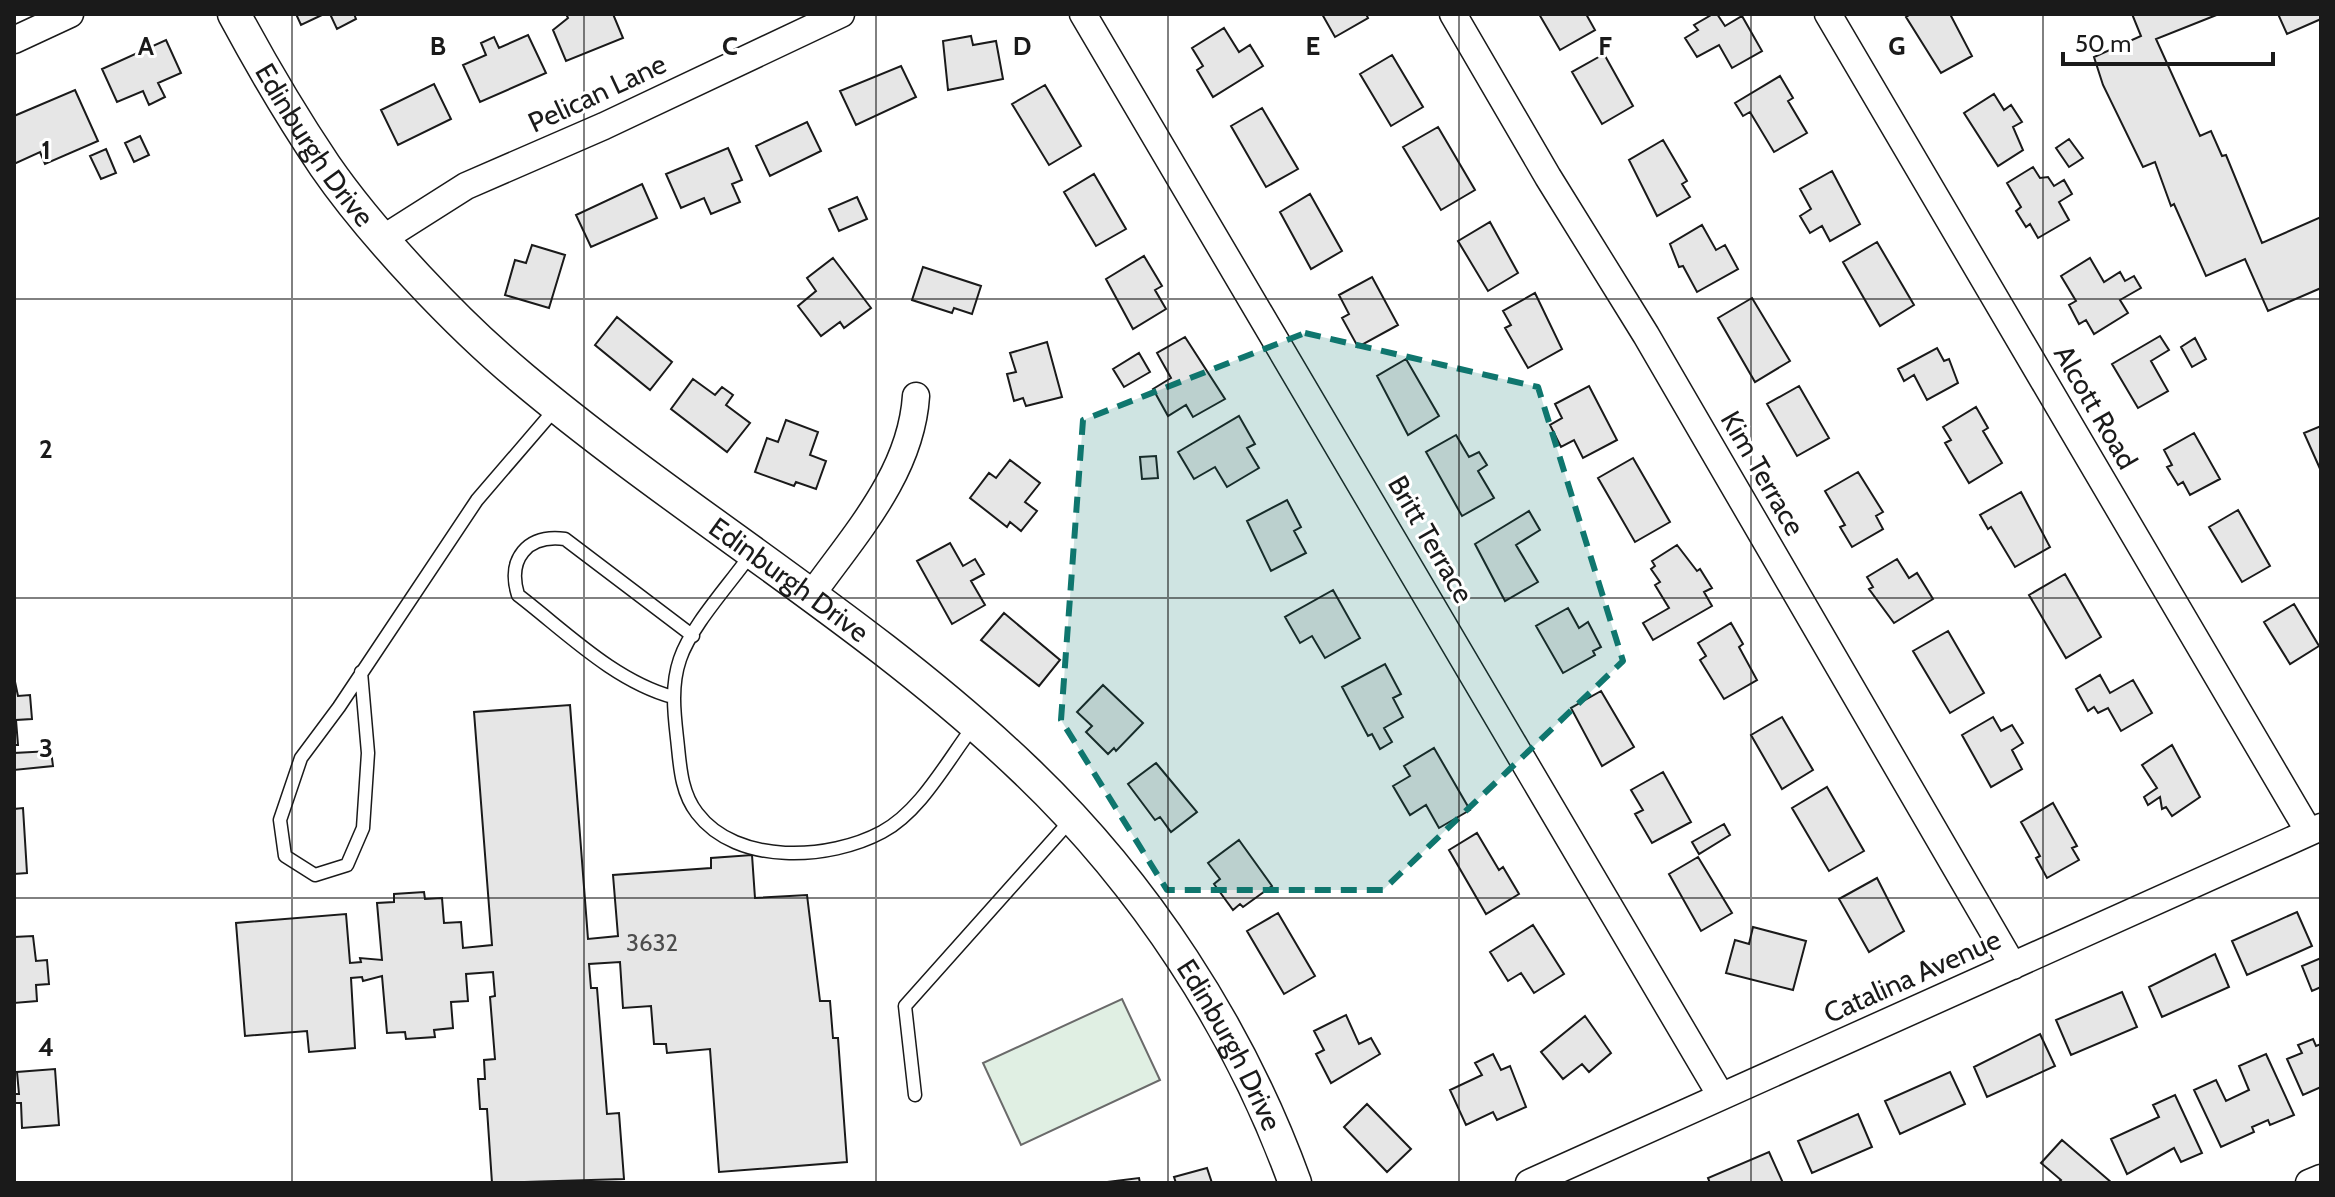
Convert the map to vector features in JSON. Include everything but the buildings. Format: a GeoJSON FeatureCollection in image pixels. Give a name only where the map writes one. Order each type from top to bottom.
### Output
{"type":"FeatureCollection","features":[{"type":"Feature","properties":{"kind":"street"},"geometry":{"type":"LineString","coordinates":[[14,40],[70,14]]}},
{"type":"Feature","properties":{"kind":"street","name":"Edinburgh Drive"},"geometry":{"type":"LineString","coordinates":[[234,14],[327,169],[384,238],[457,317],[520,377],[751,554],[879,647],[975,725],[1073,818],[1145,907],[1192,977],[1242,1061],[1277,1134],[1295,1183]]}},
{"type":"Feature","properties":{"kind":"street","name":"Pelican Lane"},"geometry":{"type":"LineString","coordinates":[[384,238],[466,186],[604,126],[841,14]]}},
{"type":"Feature","properties":{"kind":"street","name":"Britt Terrace"},"geometry":{"type":"LineString","coordinates":[[1083,14],[1721,1096]]}},
{"type":"Feature","properties":{"kind":"street","name":"Kim Terrace"},"geometry":{"type":"LineString","coordinates":[[1453,14],[1548,177],[1646,335],[2013,966]]}},
{"type":"Feature","properties":{"kind":"street","name":"Alcott Road"},"geometry":{"type":"LineString","coordinates":[[1828,14],[2315,830]]}},
{"type":"Feature","properties":{"kind":"street"},"geometry":{"type":"LineString","coordinates":[[810,597],[895,476],[908,444],[916,396]]}},
{"type":"Feature","properties":{"kind":"street","name":"Catalina Avenue"},"geometry":{"type":"LineString","coordinates":[[1529,1183],[2315,830]]}},
{"type":"Feature","properties":{"kind":"street"},"geometry":{"type":"LineString","coordinates":[[2309,1183],[2321,1178]]}},
{"type":"Feature","properties":{"kind":"lane"},"geometry":{"type":"LineString","coordinates":[[361,672],[368,753],[363,828],[347,865],[315,875],[285,856],[280,820],[301,758],[477,500],[558,406]]}},
{"type":"Feature","properties":{"kind":"lane"},"geometry":{"type":"LineString","coordinates":[[673,697],[649,690],[617,671],[518,595],[512,577],[514,566],[532,543],[550,537],[565,539],[693,636]]}},
{"type":"Feature","properties":{"kind":"lane"},"geometry":{"type":"LineString","coordinates":[[751,554],[679,660],[673,697],[680,772],[686,794],[697,814],[718,832],[737,842],[774,852],[823,851],[855,844],[884,831],[907,813],[975,725]]}},
{"type":"Feature","properties":{"kind":"lane"},"geometry":{"type":"LineString","coordinates":[[915,1095],[905,1006],[1073,818]]}},
{"type":"Feature","properties":{"kind":"highlighted area"},"geometry":{"type":"Polygon","coordinates":[[[1305,333],[1538,387],[1623,661],[1383,890],[1167,890],[1061,720],[1083,420],[1305,333]]]}},
{"type":"Feature","properties":{"kind":"green space"},"geometry":{"type":"Polygon","coordinates":[[[1122,999],[1160,1080],[1021,1145],[983,1063],[1122,999]]]}}]}
